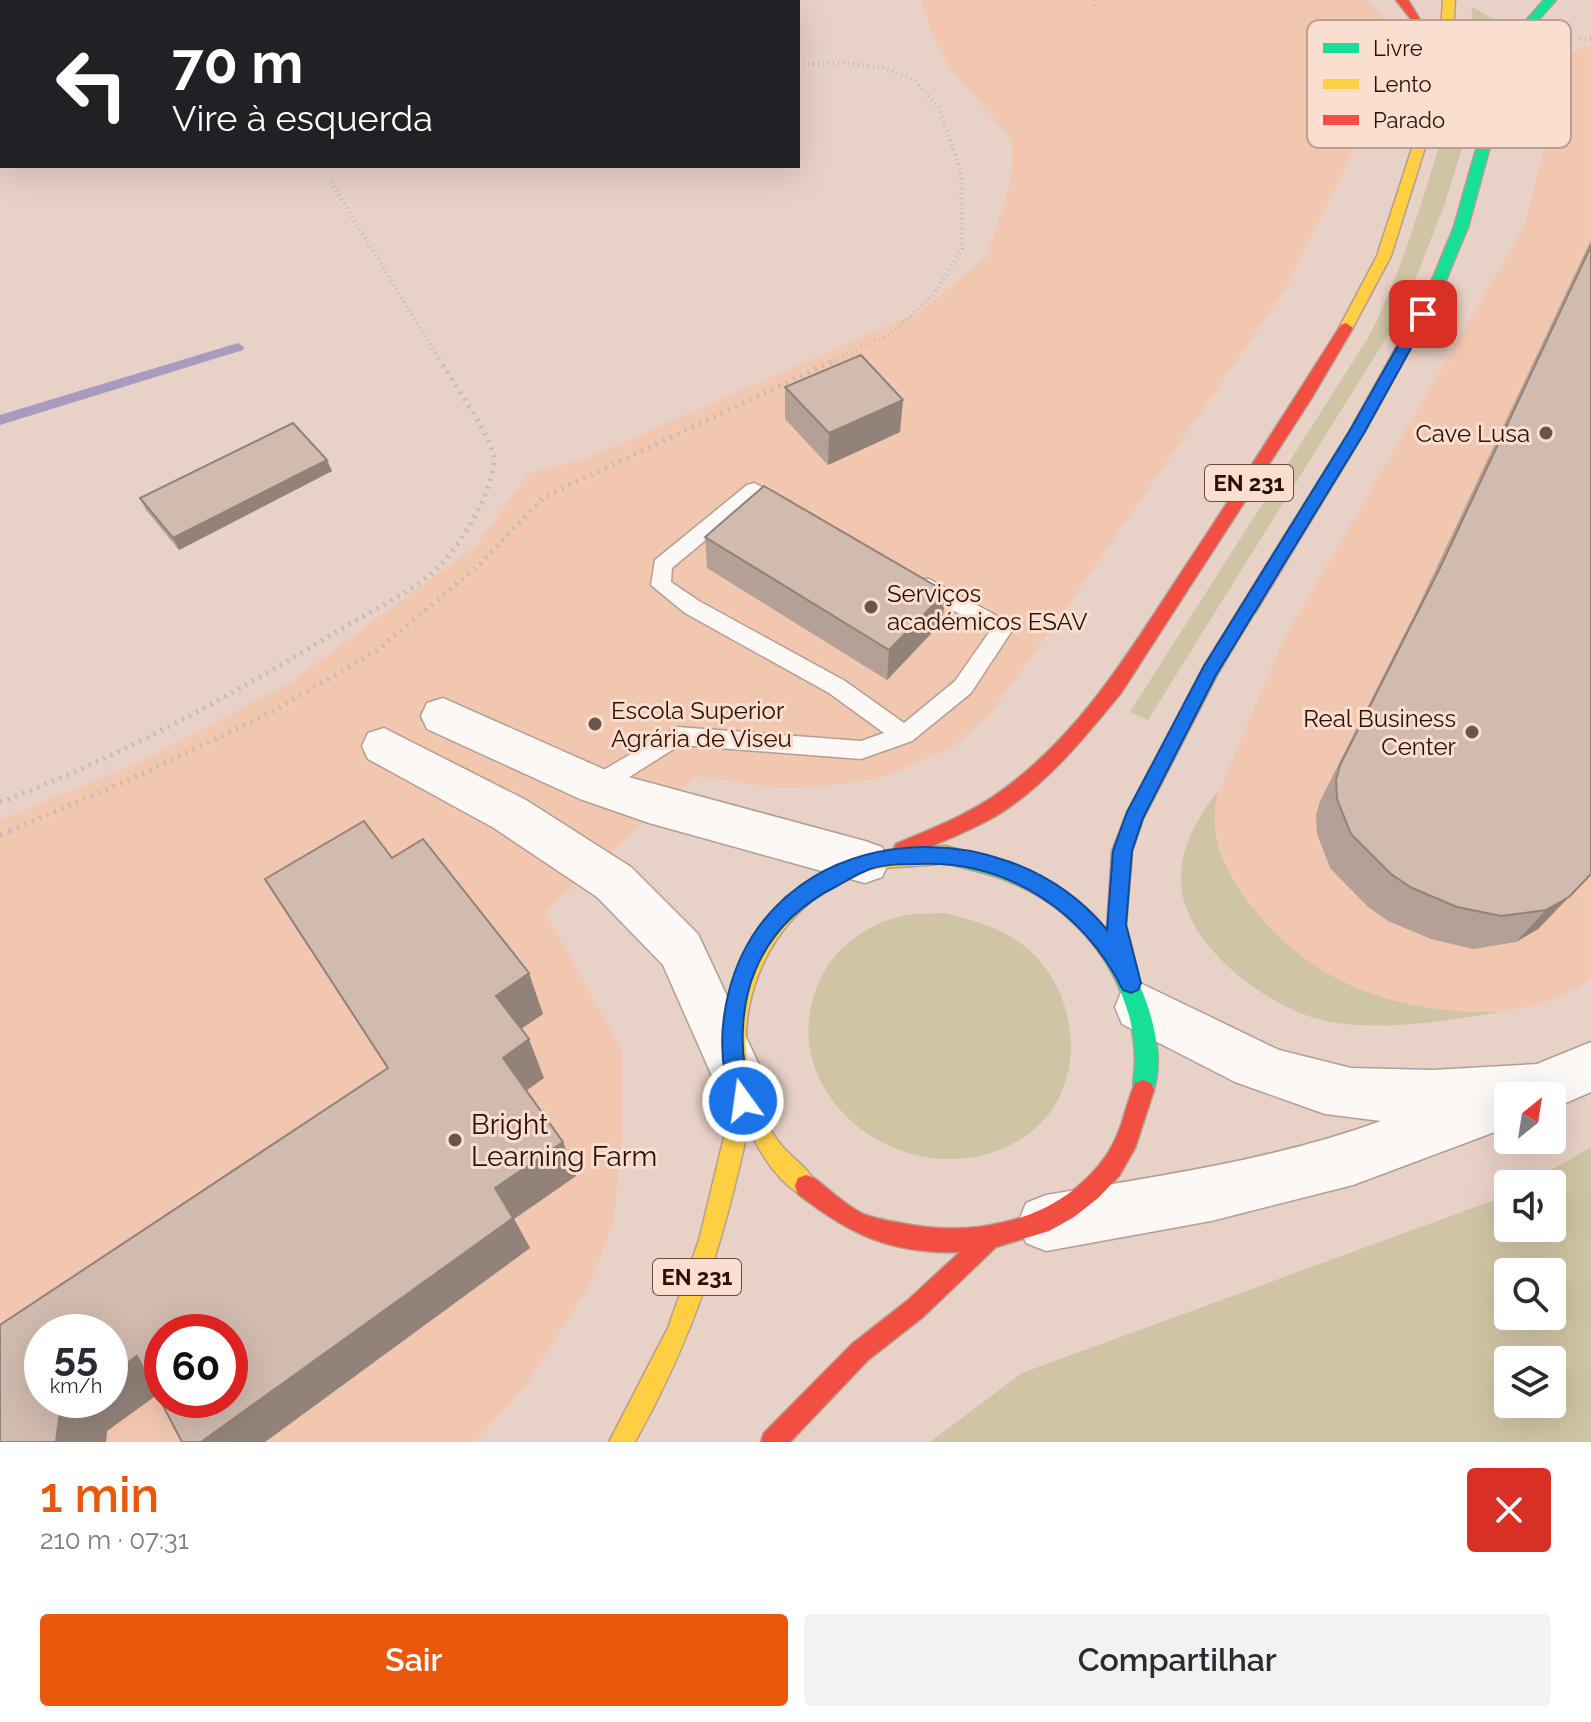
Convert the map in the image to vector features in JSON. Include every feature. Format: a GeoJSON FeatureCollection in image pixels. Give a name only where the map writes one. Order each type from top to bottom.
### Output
{"type":"FeatureCollection","features":[{"type":"Feature","properties":{"kind":"main road"},"geometry":{"type":"LineString","coordinates":[[1402,0],[1420,20]]}},
{"type":"Feature","properties":{"kind":"main road","name":"EN 231"},"geometry":{"type":"LineString","coordinates":[[1448,20],[1449,0]]}},
{"type":"Feature","properties":{"kind":"main road","name":"EN 231"},"geometry":{"type":"LineString","coordinates":[[1532,20],[1550,0]]}},
{"type":"Feature","properties":{"kind":"main road","name":"EN 231"},"geometry":{"type":"LineString","coordinates":[[621,1442],[649,1394],[688,1306],[724,1187],[739,1084],[733,1020],[744,971],[768,928],[803,893],[992,808],[1031,780],[1115,688],[1306,395],[1360,303],[1384,256],[1419,148]]}},
{"type":"Feature","properties":{"kind":"main road","name":"EN 231"},"geometry":{"type":"LineString","coordinates":[[739,1084],[765,1145],[802,1186],[861,1225],[930,1243],[987,1242],[1046,1223],[1098,1186],[1127,1146],[1144,1101],[1148,1054],[1116,925],[1122,851],[1134,818],[1210,671],[1356,433],[1435,291],[1461,227],[1483,148]]}},
{"type":"Feature","properties":{"kind":"main road","name":"EN 231"},"geometry":{"type":"LineString","coordinates":[[878,859],[945,854],[996,865],[1043,885],[1085,918],[1118,959],[1135,995]]}},
{"type":"Feature","properties":{"kind":"main road","name":"EN 231"},"geometry":{"type":"LineString","coordinates":[[773,1442],[860,1352],[915,1309],[987,1242]]}},
{"type":"Feature","properties":{"kind":"street"},"geometry":{"type":"LineString","coordinates":[[443,716],[509,749],[596,786],[649,804],[878,859]]}},
{"type":"Feature","properties":{"kind":"street"},"geometry":{"type":"LineString","coordinates":[[384,746],[510,814],[614,882],[681,950],[739,1084]]}},
{"type":"Feature","properties":{"kind":"street"},"geometry":{"type":"LineString","coordinates":[[1135,995],[1244,1059],[1325,1089],[1400,1097],[1494,1095]]}},
{"type":"Feature","properties":{"kind":"street"},"geometry":{"type":"LineString","coordinates":[[1555,1082],[1591,1067]]}},
{"type":"Feature","properties":{"kind":"street"},"geometry":{"type":"LineString","coordinates":[[1046,1223],[1211,1194],[1353,1158],[1494,1106]]}},
{"type":"Feature","properties":{"kind":"lane"},"geometry":{"type":"LineString","coordinates":[[809,521],[754,490],[662,565],[661,585],[692,607],[837,687],[904,735]]}},
{"type":"Feature","properties":{"kind":"lane"},"geometry":{"type":"LineString","coordinates":[[596,786],[677,736],[861,750],[904,735],[963,687],[1003,629],[906,575]]}},
{"type":"Feature","properties":{"kind":"path"},"geometry":{"type":"LineString","coordinates":[[1093,0],[1095,6]]}},
{"type":"Feature","properties":{"kind":"path"},"geometry":{"type":"LineString","coordinates":[[1580,38],[1591,40]]}},
{"type":"Feature","properties":{"kind":"path"},"geometry":{"type":"LineString","coordinates":[[0,835],[273,711],[351,666],[376,651],[478,566],[544,497],[891,334],[933,295],[962,249],[961,172],[939,108],[914,80],[884,68],[847,63],[800,64]]}},
{"type":"Feature","properties":{"kind":"path"},"geometry":{"type":"LineString","coordinates":[[0,802],[67,777],[145,739],[299,654],[430,575],[461,543],[483,497],[495,458],[485,434],[331,182]]}},
{"type":"Feature","properties":{"kind":"shaded area","name":"Escola Superior Agrária de Viseu"},"geometry":{"type":"Polygon","coordinates":[[[921,0],[1367,0],[1384,20],[1307,20],[1307,148],[1353,148],[1349,160],[1287,287],[991,713],[953,747],[880,778],[819,787],[776,788],[695,776],[545,912],[621,1048],[621,1141],[614,1221],[589,1286],[528,1382],[475,1442],[0,1442],[0,820],[138,763],[288,684],[476,546],[528,474],[590,457],[921,311],[987,256],[1011,182],[1012,140],[952,71],[937,47],[921,0]]]}},
{"type":"Feature","properties":{"kind":"shaded area"},"geometry":{"type":"Polygon","coordinates":[[[1472,7],[1496,20],[1471,20],[1472,7]]]}},
{"type":"Feature","properties":{"kind":"shaded area"},"geometry":{"type":"Polygon","coordinates":[[[1591,46],[1591,978],[1578,988],[1539,1005],[1500,1012],[1456,1013],[1421,1009],[1380,998],[1339,981],[1303,958],[1274,933],[1250,904],[1219,854],[1213,812],[1282,642],[1525,225],[1543,148],[1571,148],[1573,52],[1591,46]]]}},
{"type":"Feature","properties":{"kind":"shaded area"},"geometry":{"type":"Polygon","coordinates":[[[1439,148],[1462,148],[1445,203],[1403,311],[1148,720],[1130,712],[1368,338],[1407,246],[1439,148]]]}},
{"type":"Feature","properties":{"kind":"shaded area"},"geometry":{"type":"Polygon","coordinates":[[[1218,791],[1216,832],[1227,869],[1267,924],[1294,950],[1323,971],[1354,987],[1388,999],[1424,1007],[1500,1012],[1415,1024],[1351,1025],[1306,1015],[1255,988],[1210,948],[1194,924],[1184,899],[1181,873],[1185,850],[1199,819],[1218,791]]]}},
{"type":"Feature","properties":{"kind":"shaded area"},"geometry":{"type":"Polygon","coordinates":[[[945,913],[1005,933],[1042,964],[1057,987],[1067,1013],[1071,1040],[1069,1067],[1062,1093],[1048,1116],[1027,1135],[984,1155],[940,1159],[897,1149],[859,1128],[830,1097],[812,1059],[809,1016],[825,970],[848,943],[879,924],[902,916],[945,913]]]}},
{"type":"Feature","properties":{"kind":"shaded area"},"geometry":{"type":"Polygon","coordinates":[[[1591,1147],[1591,1442],[930,1442],[1022,1373],[1494,1200],[1494,1242],[1566,1242],[1566,1170],[1551,1170],[1591,1147]]]}},
{"type":"Feature","properties":{"kind":"building","name":"Real Business Center"},"geometry":{"type":"Polygon","coordinates":[[[1591,246],[1591,874],[1569,897],[1546,910],[1501,916],[1457,907],[1412,888],[1391,874],[1351,834],[1337,799],[1336,780],[1340,765],[1440,568],[1591,246]]]}},
{"type":"Feature","properties":{"kind":"building"},"geometry":{"type":"Polygon","coordinates":[[[861,355],[903,400],[829,433],[785,387],[861,355]]]}},
{"type":"Feature","properties":{"kind":"building"},"geometry":{"type":"Polygon","coordinates":[[[293,423],[327,460],[173,538],[140,498],[293,423]]]}},
{"type":"Feature","properties":{"kind":"building"},"geometry":{"type":"Polygon","coordinates":[[[764,486],[946,592],[889,650],[705,537],[764,486]]]}},
{"type":"Feature","properties":{"kind":"building","name":"Bright Learning Farm"},"geometry":{"type":"Polygon","coordinates":[[[364,821],[392,858],[423,839],[529,973],[496,996],[529,1039],[503,1058],[563,1142],[495,1188],[513,1218],[248,1408],[248,1314],[144,1314],[144,1369],[137,1356],[128,1362],[128,1314],[24,1314],[24,1418],[59,1418],[56,1442],[0,1442],[0,1325],[388,1068],[265,879],[364,821]]]}},
{"type":"Feature","properties":{"kind":"building","name":"Bright Learning Farm"},"geometry":{"type":"Polygon","coordinates":[[[169,1418],[234,1418],[201,1442],[182,1442],[169,1418]]]}},
{"type":"Feature","properties":{"kind":"waterway"},"geometry":{"type":"LineString","coordinates":[[0,420],[238,347]]}},
{"type":"Feature","properties":{"kind":"traffic: fast"},"geometry":{"type":"LineString","coordinates":[[1532,20],[1550,0]]}},
{"type":"Feature","properties":{"kind":"traffic: fast"},"geometry":{"type":"LineString","coordinates":[[1434,292],[1461,227],[1483,148]]}},
{"type":"Feature","properties":{"kind":"traffic: fast"},"geometry":{"type":"LineString","coordinates":[[1126,965],[1116,925],[1122,851],[1134,818],[1210,671],[1249,608]]}},
{"type":"Feature","properties":{"kind":"traffic: fast"},"geometry":{"type":"LineString","coordinates":[[945,854],[1012,874],[1042,888],[1069,905],[1092,926],[1112,952],[1128,982],[1140,1017],[1146,1053],[1143,1090]]}},
{"type":"Feature","properties":{"kind":"traffic: slow"},"geometry":{"type":"LineString","coordinates":[[1448,20],[1449,0]]}},
{"type":"Feature","properties":{"kind":"traffic: slow"},"geometry":{"type":"LineString","coordinates":[[1346,328],[1384,256],[1419,148]]}},
{"type":"Feature","properties":{"kind":"traffic: slow"},"geometry":{"type":"LineString","coordinates":[[806,1186],[772,1152],[750,1112],[737,1068],[736,1023],[745,979],[764,939],[793,903],[833,876],[874,861],[945,854]]}},
{"type":"Feature","properties":{"kind":"traffic: slow"},"geometry":{"type":"LineString","coordinates":[[621,1442],[654,1383],[693,1294],[718,1212],[743,1101]]}},
{"type":"Feature","properties":{"kind":"traffic: jam"},"geometry":{"type":"LineString","coordinates":[[1402,0],[1416,20]]}},
{"type":"Feature","properties":{"kind":"traffic: jam"},"geometry":{"type":"LineString","coordinates":[[1249,608],[1356,433],[1434,292]]}},
{"type":"Feature","properties":{"kind":"traffic: jam"},"geometry":{"type":"LineString","coordinates":[[903,850],[970,820],[1010,796],[1043,768],[1087,721],[1115,688],[1306,395],[1346,328]]}},
{"type":"Feature","properties":{"kind":"traffic: jam"},"geometry":{"type":"LineString","coordinates":[[806,1186],[853,1220],[896,1234],[955,1241],[1013,1232],[1041,1223],[1090,1191],[1111,1168],[1127,1140],[1143,1090]]}},
{"type":"Feature","properties":{"kind":"traffic: jam"},"geometry":{"type":"LineString","coordinates":[[773,1442],[860,1352],[915,1309],[987,1242]]}},
{"type":"Feature","properties":{"kind":"place","name":"Cave Lusa"},"geometry":{"type":"Point","coordinates":[1546,433]}},
{"type":"Feature","properties":{"kind":"place","name":"Serviços académicos ESAV"},"geometry":{"type":"Point","coordinates":[871,607]}},
{"type":"Feature","properties":{"kind":"place","name":"Escola Superior Agrária de Viseu"},"geometry":{"type":"Point","coordinates":[595,724]}},
{"type":"Feature","properties":{"kind":"place","name":"Real Business Center"},"geometry":{"type":"Point","coordinates":[1472,732]}},
{"type":"Feature","properties":{"kind":"place","name":"Bright Learning Farm"},"geometry":{"type":"Point","coordinates":[455,1140]}},
{"type":"Feature","properties":{"kind":"route"},"geometry":{"type":"LineString","coordinates":[[743,1101],[734,1067],[733,1020],[744,971],[768,928],[803,893],[865,862],[890,856],[945,854],[996,865],[1043,885],[1085,918],[1118,959],[1131,983],[1116,925],[1122,851],[1134,818],[1169,745],[1210,671],[1356,433],[1423,314]]}}]}
